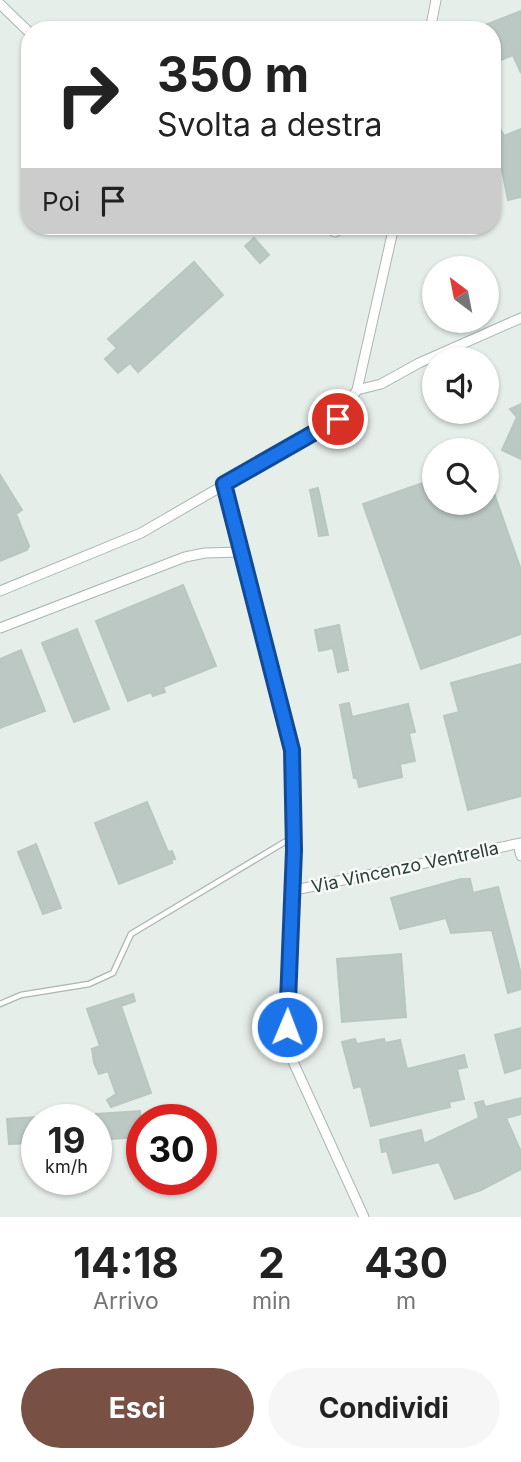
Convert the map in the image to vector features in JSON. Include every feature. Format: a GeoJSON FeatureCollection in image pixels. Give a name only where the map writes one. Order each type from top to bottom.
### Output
{"type":"FeatureCollection","features":[{"type":"Feature","properties":{"kind":"street"},"geometry":{"type":"LineString","coordinates":[[432,21],[436,0]]}},
{"type":"Feature","properties":{"kind":"street"},"geometry":{"type":"LineString","coordinates":[[0,4],[21,24]]}},
{"type":"Feature","properties":{"kind":"street"},"geometry":{"type":"LineString","coordinates":[[0,591],[141,533],[338,419],[357,390],[392,235]]}},
{"type":"Feature","properties":{"kind":"street"},"geometry":{"type":"LineString","coordinates":[[357,390],[381,384],[419,363],[521,318]]}},
{"type":"Feature","properties":{"kind":"street"},"geometry":{"type":"LineString","coordinates":[[224,484],[292,750],[293,836],[287,1027],[290,1055],[364,1217]]}},
{"type":"Feature","properties":{"kind":"street"},"geometry":{"type":"LineString","coordinates":[[0,628],[185,557],[205,553],[242,552]]}},
{"type":"Feature","properties":{"kind":"street"},"geometry":{"type":"LineString","coordinates":[[520,844],[521,856]]}},
{"type":"Feature","properties":{"kind":"street","name":"Via Vincenzo Ventrella"},"geometry":{"type":"LineString","coordinates":[[290,891],[520,844]]}},
{"type":"Feature","properties":{"kind":"lane"},"geometry":{"type":"LineString","coordinates":[[0,1004],[21,995],[89,984],[113,973],[131,934],[293,836]]}},
{"type":"Feature","properties":{"kind":"building"},"geometry":{"type":"Polygon","coordinates":[[[521,11],[521,73],[513,55],[501,60],[501,21],[495,21],[521,11]]]}},
{"type":"Feature","properties":{"kind":"building"},"geometry":{"type":"Polygon","coordinates":[[[521,129],[521,197],[508,200],[501,165],[501,130],[504,136],[521,129]]]}},
{"type":"Feature","properties":{"kind":"building"},"geometry":{"type":"Polygon","coordinates":[[[254,238],[269,255],[260,263],[245,246],[254,238]]]}},
{"type":"Feature","properties":{"kind":"building"},"geometry":{"type":"Polygon","coordinates":[[[194,262],[223,295],[138,372],[130,363],[118,373],[105,359],[117,348],[108,339],[194,262]]]}},
{"type":"Feature","properties":{"kind":"building"},"geometry":{"type":"Polygon","coordinates":[[[521,404],[521,459],[502,450],[517,417],[510,409],[521,404]]]}},
{"type":"Feature","properties":{"kind":"building"},"geometry":{"type":"Polygon","coordinates":[[[0,475],[22,510],[16,514],[29,546],[27,550],[0,561],[0,475]]]}},
{"type":"Feature","properties":{"kind":"building"},"geometry":{"type":"Polygon","coordinates":[[[422,483],[422,515],[499,515],[499,507],[521,570],[521,634],[421,669],[363,504],[422,483]]]}},
{"type":"Feature","properties":{"kind":"building"},"geometry":{"type":"Polygon","coordinates":[[[318,488],[328,535],[319,536],[310,490],[318,488]]]}},
{"type":"Feature","properties":{"kind":"building"},"geometry":{"type":"Polygon","coordinates":[[[183,585],[216,666],[163,687],[165,692],[153,696],[151,692],[128,701],[96,621],[183,585]]]}},
{"type":"Feature","properties":{"kind":"building"},"geometry":{"type":"Polygon","coordinates":[[[339,625],[348,670],[338,672],[333,648],[319,651],[315,630],[339,625]]]}},
{"type":"Feature","properties":{"kind":"building"},"geometry":{"type":"Polygon","coordinates":[[[77,629],[109,709],[74,722],[42,643],[77,629]]]}},
{"type":"Feature","properties":{"kind":"building"},"geometry":{"type":"Polygon","coordinates":[[[21,650],[45,711],[0,728],[0,659],[21,650]]]}},
{"type":"Feature","properties":{"kind":"building"},"geometry":{"type":"Polygon","coordinates":[[[521,664],[521,796],[468,810],[444,716],[459,712],[451,683],[521,664]]]}},
{"type":"Feature","properties":{"kind":"building"},"geometry":{"type":"Polygon","coordinates":[[[349,703],[352,717],[408,704],[415,732],[409,733],[415,761],[400,764],[402,777],[359,787],[357,778],[354,778],[340,705],[349,703]]]}},
{"type":"Feature","properties":{"kind":"building"},"geometry":{"type":"Polygon","coordinates":[[[147,802],[168,852],[172,851],[175,859],[171,860],[172,863],[119,884],[95,823],[147,802]]]}},
{"type":"Feature","properties":{"kind":"building"},"geometry":{"type":"Polygon","coordinates":[[[36,844],[61,908],[43,914],[18,852],[36,844]]]}},
{"type":"Feature","properties":{"kind":"building"},"geometry":{"type":"Polygon","coordinates":[[[461,879],[470,879],[473,893],[498,887],[521,974],[521,989],[508,993],[492,930],[451,933],[446,918],[400,929],[391,898],[461,879]]]}},
{"type":"Feature","properties":{"kind":"building"},"geometry":{"type":"Polygon","coordinates":[[[401,954],[406,1017],[342,1022],[337,959],[401,954]]]}},
{"type":"Feature","properties":{"kind":"building"},"geometry":{"type":"Polygon","coordinates":[[[133,994],[135,1001],[121,1006],[151,1093],[112,1107],[109,1104],[107,1100],[116,1094],[108,1071],[99,1074],[94,1063],[92,1049],[100,1046],[87,1009],[133,994]]]}},
{"type":"Feature","properties":{"kind":"building"},"geometry":{"type":"Polygon","coordinates":[[[521,1028],[521,1068],[505,1073],[495,1035],[521,1028]]]}},
{"type":"Feature","properties":{"kind":"building"},"geometry":{"type":"Polygon","coordinates":[[[355,1039],[357,1044],[384,1039],[385,1043],[400,1040],[407,1069],[464,1055],[467,1067],[457,1069],[464,1099],[449,1102],[450,1107],[371,1126],[361,1086],[354,1088],[342,1042],[355,1039]]]}},
{"type":"Feature","properties":{"kind":"building"},"geometry":{"type":"Polygon","coordinates":[[[521,1098],[521,1114],[506,1118],[521,1152],[521,1169],[481,1190],[455,1199],[439,1162],[393,1173],[387,1151],[382,1152],[380,1140],[421,1130],[424,1144],[479,1118],[475,1103],[483,1101],[485,1107],[521,1098]]]}},
{"type":"Feature","properties":{"kind":"building"},"geometry":{"type":"Polygon","coordinates":[[[126,1112],[126,1138],[112,1139],[112,1113],[126,1112]]]}},
{"type":"Feature","properties":{"kind":"building"},"geometry":{"type":"Polygon","coordinates":[[[21,1118],[21,1144],[9,1144],[7,1119],[21,1118]]]}},
{"type":"Feature","properties":{"kind":"route"},"geometry":{"type":"LineString","coordinates":[[287,1027],[290,891],[294,850],[292,750],[224,484],[338,419]]}}]}
